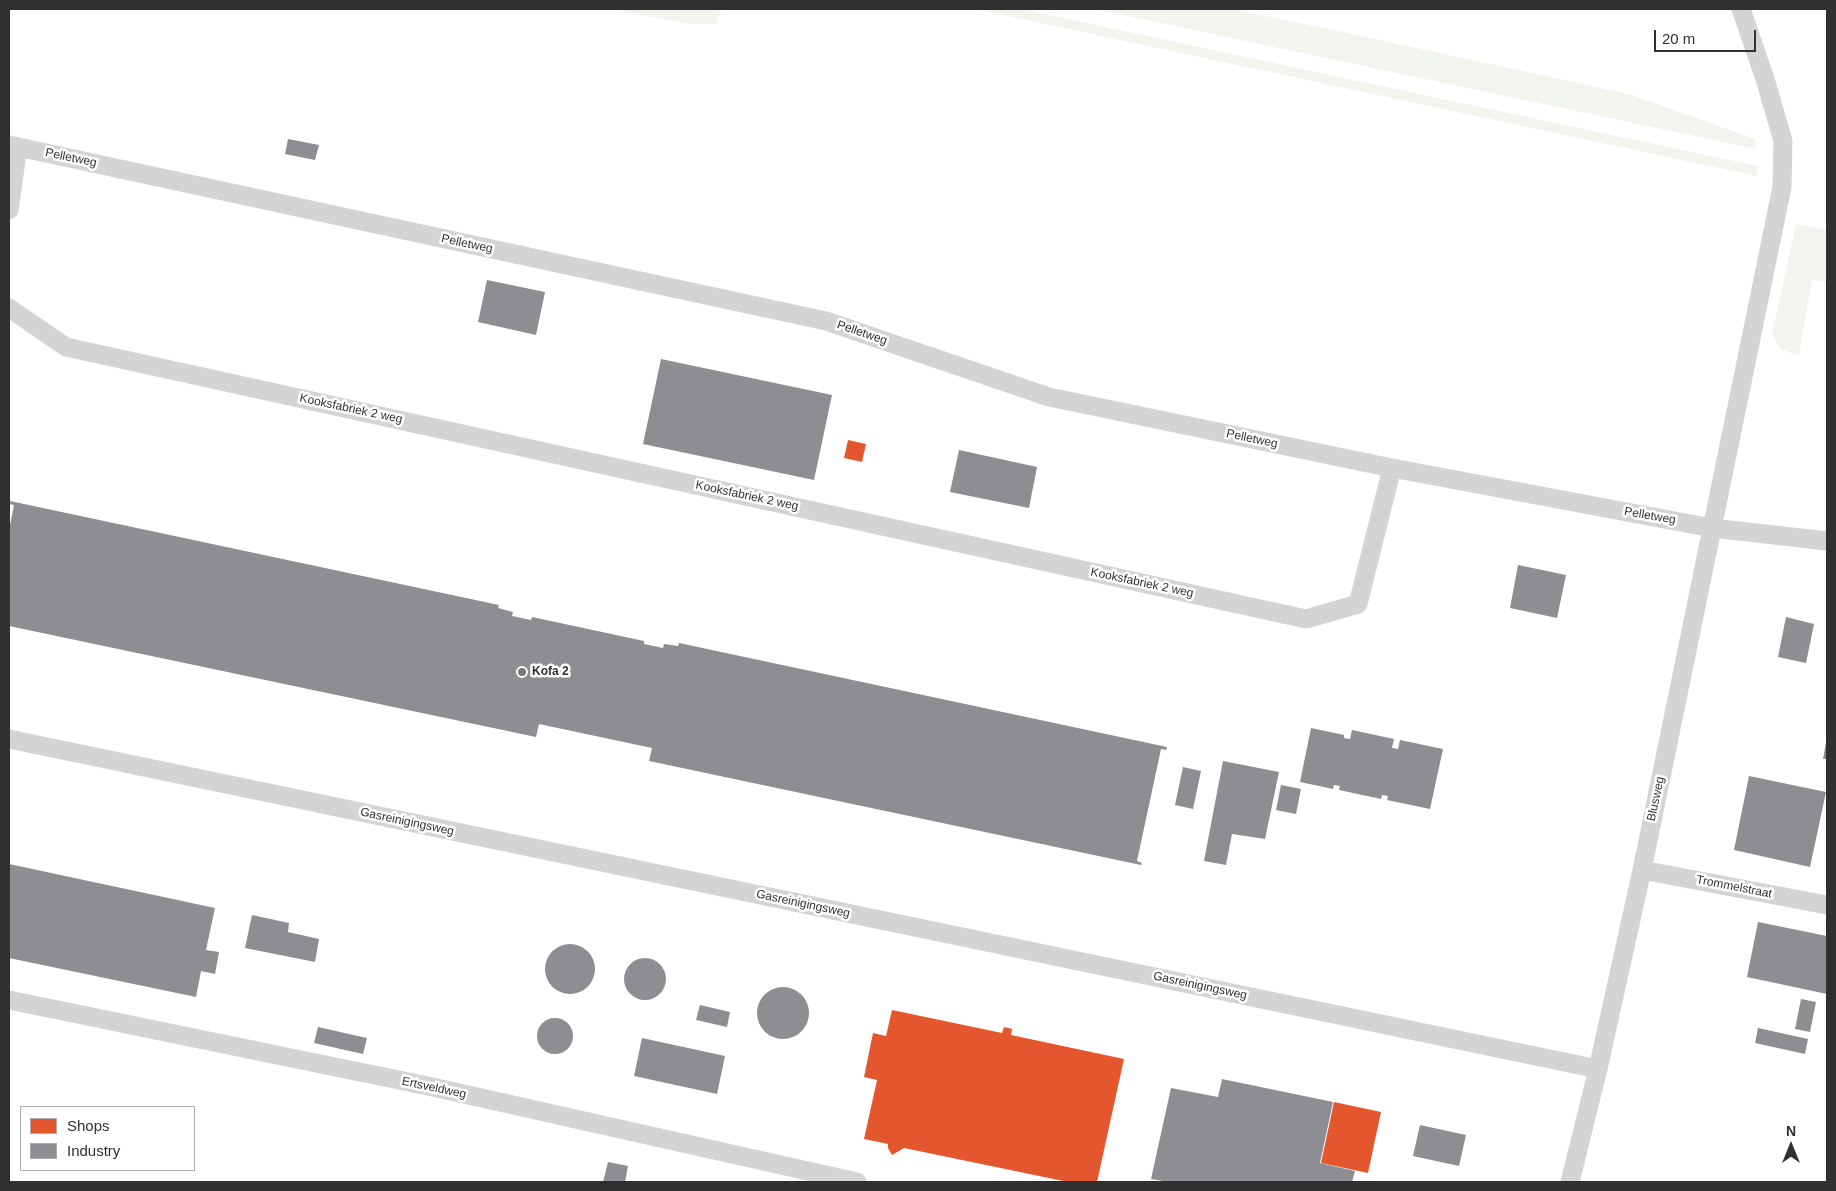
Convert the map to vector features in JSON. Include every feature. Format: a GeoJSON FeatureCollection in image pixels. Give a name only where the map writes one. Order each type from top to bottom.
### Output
{"type":"FeatureCollection","features":[{"type":"Feature","properties":{"kind":"lane","name":"Blusweg"},"geometry":{"type":"LineString","coordinates":[[1570,1182],[1598,1069],[1642,870],[1782,188],[1783,141],[1741,9]]}},
{"type":"Feature","properties":{"kind":"lane","name":"Pelletweg"},"geometry":{"type":"LineString","coordinates":[[13,146],[826,321],[1049,397],[1392,468],[1712,528],[1827,540]]}},
{"type":"Feature","properties":{"kind":"lane"},"geometry":{"type":"LineString","coordinates":[[9,210],[13,146]]}},
{"type":"Feature","properties":{"kind":"lane","name":"Kooksfabriek 2 weg"},"geometry":{"type":"LineString","coordinates":[[9,308],[66,347],[1306,619],[1358,604],[1392,468]]}},
{"type":"Feature","properties":{"kind":"lane","name":"Gasreinigingsweg"},"geometry":{"type":"LineString","coordinates":[[9,739],[1598,1069]]}},
{"type":"Feature","properties":{"kind":"lane","name":"Trommelstraat"},"geometry":{"type":"LineString","coordinates":[[1642,870],[1827,904]]}},
{"type":"Feature","properties":{"kind":"lane","name":"Ertsveldweg"},"geometry":{"type":"LineString","coordinates":[[9,1000],[428,1086],[857,1182]]}},
{"type":"Feature","properties":{"kind":"shaded area"},"geometry":{"type":"Polygon","coordinates":[[[610,9],[721,9],[717,24],[691,24],[610,9]]]}},
{"type":"Feature","properties":{"kind":"shaded area"},"geometry":{"type":"Polygon","coordinates":[[[975,9],[1021,9],[1757,166],[1757,176],[975,9]]]}},
{"type":"Feature","properties":{"kind":"shaded area"},"geometry":{"type":"Polygon","coordinates":[[[1095,9],[1231,9],[1338,31],[1629,94],[1755,139],[1756,149],[1095,9]]]}},
{"type":"Feature","properties":{"kind":"shaded area"},"geometry":{"type":"Polygon","coordinates":[[[1796,224],[1827,230],[1827,282],[1812,280],[1799,355],[1788,352],[1778,346],[1772,333],[1796,224]]]}},
{"type":"Feature","properties":{"kind":"building: Shops"},"geometry":{"type":"Polygon","coordinates":[[[848,440],[866,444],[862,462],[844,458],[848,440]]]}},
{"type":"Feature","properties":{"kind":"building: Shops"},"geometry":{"type":"Polygon","coordinates":[[[892,1010],[1002,1033],[1004,1027],[1012,1029],[1011,1035],[1124,1059],[1097,1182],[1068,1182],[904,1148],[892,1155],[888,1144],[864,1139],[877,1080],[864,1077],[873,1033],[886,1036],[892,1010]]]}},
{"type":"Feature","properties":{"kind":"building: Shops"},"geometry":{"type":"Polygon","coordinates":[[[1334,1102],[1381,1112],[1368,1173],[1321,1163],[1334,1102]]]}},
{"type":"Feature","properties":{"kind":"building: Industry"},"geometry":{"type":"Polygon","coordinates":[[[288,139],[319,145],[315,160],[285,154],[288,139]]]}},
{"type":"Feature","properties":{"kind":"building: Industry"},"geometry":{"type":"Polygon","coordinates":[[[487,280],[545,292],[536,335],[478,322],[487,280]]]}},
{"type":"Feature","properties":{"kind":"building: Industry"},"geometry":{"type":"Polygon","coordinates":[[[661,359],[832,395],[814,480],[643,444],[661,359]]]}},
{"type":"Feature","properties":{"kind":"building: Industry"},"geometry":{"type":"Polygon","coordinates":[[[959,450],[1037,467],[1029,508],[950,492],[959,450]]]}},
{"type":"Feature","properties":{"kind":"building: Industry","name":"Kofa 2"},"geometry":{"type":"Polygon","coordinates":[[[10,501],[499,605],[498,608],[513,612],[512,616],[531,620],[532,617],[644,641],[644,644],[663,648],[664,644],[678,646],[679,643],[1167,747],[1166,750],[1161,749],[1137,861],[1142,863],[1141,865],[649,761],[652,748],[539,724],[536,737],[9,626],[9,530],[14,505],[9,504],[10,501]]]}},
{"type":"Feature","properties":{"kind":"building: Industry"},"geometry":{"type":"Polygon","coordinates":[[[1518,565],[1566,575],[1557,618],[1510,608],[1518,565]]]}},
{"type":"Feature","properties":{"kind":"building: Industry"},"geometry":{"type":"Polygon","coordinates":[[[1786,617],[1814,624],[1806,663],[1778,657],[1786,617]]]}},
{"type":"Feature","properties":{"kind":"building: Industry"},"geometry":{"type":"Polygon","coordinates":[[[1311,728],[1344,735],[1344,738],[1350,739],[1352,730],[1394,739],[1392,748],[1398,749],[1400,740],[1443,749],[1430,809],[1387,800],[1388,796],[1382,795],[1381,799],[1339,790],[1340,786],[1334,785],[1333,789],[1300,782],[1311,728]]]}},
{"type":"Feature","properties":{"kind":"building: Industry"},"geometry":{"type":"Polygon","coordinates":[[[1826,742],[1827,759],[1823,759],[1826,742]]]}},
{"type":"Feature","properties":{"kind":"building: Industry"},"geometry":{"type":"Polygon","coordinates":[[[1223,761],[1279,772],[1265,839],[1232,834],[1226,865],[1204,861],[1223,761]]]}},
{"type":"Feature","properties":{"kind":"building: Industry"},"geometry":{"type":"Polygon","coordinates":[[[1183,767],[1201,771],[1193,809],[1175,805],[1183,767]]]}},
{"type":"Feature","properties":{"kind":"building: Industry"},"geometry":{"type":"Polygon","coordinates":[[[1749,776],[1826,792],[1810,867],[1734,850],[1749,776]]]}},
{"type":"Feature","properties":{"kind":"building: Industry"},"geometry":{"type":"Polygon","coordinates":[[[1281,785],[1301,789],[1296,814],[1276,810],[1281,785]]]}},
{"type":"Feature","properties":{"kind":"building: Industry"},"geometry":{"type":"Polygon","coordinates":[[[9,864],[215,908],[206,950],[219,952],[215,974],[201,971],[196,997],[9,958],[9,864]]]}},
{"type":"Feature","properties":{"kind":"building: Industry"},"geometry":{"type":"Polygon","coordinates":[[[252,915],[289,923],[288,932],[319,939],[315,962],[245,948],[252,915]]]}},
{"type":"Feature","properties":{"kind":"building: Industry"},"geometry":{"type":"Polygon","coordinates":[[[1758,922],[1827,936],[1827,994],[1747,977],[1758,922]]]}},
{"type":"Feature","properties":{"kind":"building: Industry"},"geometry":{"type":"Polygon","coordinates":[[[565,944],[575,944],[588,951],[595,964],[595,974],[588,987],[575,994],[565,994],[556,990],[549,983],[545,974],[545,964],[549,955],[556,948],[565,944]]]}},
{"type":"Feature","properties":{"kind":"building: Industry"},"geometry":{"type":"Polygon","coordinates":[[[645,958],[660,964],[666,979],[660,994],[645,1000],[630,994],[624,979],[630,964],[645,958]]]}},
{"type":"Feature","properties":{"kind":"building: Industry"},"geometry":{"type":"Polygon","coordinates":[[[778,987],[788,987],[797,991],[805,999],[809,1013],[805,1027],[797,1035],[788,1039],[778,1039],[769,1035],[761,1027],[757,1018],[757,1008],[761,999],[769,991],[778,987]]]}},
{"type":"Feature","properties":{"kind":"building: Industry"},"geometry":{"type":"Polygon","coordinates":[[[1801,999],[1816,1002],[1810,1032],[1795,1029],[1801,999]]]}},
{"type":"Feature","properties":{"kind":"building: Industry"},"geometry":{"type":"Polygon","coordinates":[[[700,1005],[730,1012],[727,1027],[696,1020],[700,1005]]]}},
{"type":"Feature","properties":{"kind":"building: Industry"},"geometry":{"type":"Polygon","coordinates":[[[555,1018],[568,1023],[573,1036],[568,1049],[555,1054],[542,1049],[537,1036],[542,1023],[555,1018]]]}},
{"type":"Feature","properties":{"kind":"building: Industry"},"geometry":{"type":"Polygon","coordinates":[[[318,1027],[367,1038],[363,1054],[314,1043],[318,1027]]]}},
{"type":"Feature","properties":{"kind":"building: Industry"},"geometry":{"type":"Polygon","coordinates":[[[1758,1028],[1808,1039],[1805,1054],[1755,1043],[1758,1028]]]}},
{"type":"Feature","properties":{"kind":"building: Industry"},"geometry":{"type":"Polygon","coordinates":[[[642,1038],[725,1056],[717,1094],[634,1076],[642,1038]]]}},
{"type":"Feature","properties":{"kind":"building: Industry"},"geometry":{"type":"Polygon","coordinates":[[[1222,1079],[1333,1102],[1320,1163],[1355,1171],[1352,1182],[1169,1182],[1151,1179],[1171,1088],[1218,1097],[1222,1079]]]}},
{"type":"Feature","properties":{"kind":"building: Industry"},"geometry":{"type":"Polygon","coordinates":[[[1420,1125],[1466,1135],[1459,1166],[1413,1156],[1420,1125]]]}},
{"type":"Feature","properties":{"kind":"building: Industry"},"geometry":{"type":"Polygon","coordinates":[[[608,1162],[628,1166],[625,1182],[603,1182],[608,1162]]]}},
{"type":"Feature","properties":{"kind":"place","name":"Kofa 2"},"geometry":{"type":"Point","coordinates":[522,672]}}]}
